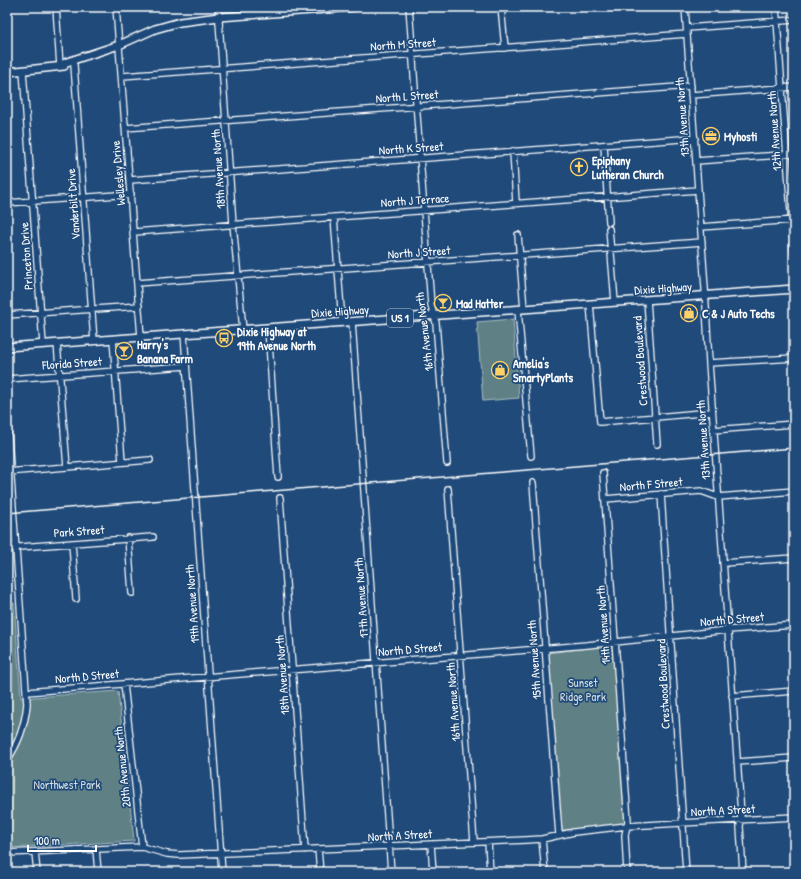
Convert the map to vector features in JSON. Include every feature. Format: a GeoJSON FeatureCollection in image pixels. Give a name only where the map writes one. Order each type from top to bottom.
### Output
{"type":"FeatureCollection","features":[{"type":"Feature","properties":{"kind":"main road"},"geometry":{"type":"LineString","coordinates":[[60,66],[67,62],[119,44],[142,33],[167,25],[219,17],[318,8],[354,7]]}},
{"type":"Feature","properties":{"kind":"main road"},"geometry":{"type":"LineString","coordinates":[[7,72],[74,65],[103,54],[119,44]]}},
{"type":"Feature","properties":{"kind":"main road","name":"Dixie Highway"},"geometry":{"type":"LineString","coordinates":[[7,347],[794,289]]}},
{"type":"Feature","properties":{"kind":"street"},"geometry":{"type":"LineString","coordinates":[[56,7],[60,66]]}},
{"type":"Feature","properties":{"kind":"street","name":"Wellesley Drive"},"geometry":{"type":"LineString","coordinates":[[116,7],[141,337]]}},
{"type":"Feature","properties":{"kind":"street","name":"18th Avenue North"},"geometry":{"type":"LineString","coordinates":[[218,7],[233,224],[243,330]]}},
{"type":"Feature","properties":{"kind":"street","name":"16th Avenue North"},"geometry":{"type":"LineString","coordinates":[[409,7],[431,310],[436,323],[446,463]]}},
{"type":"Feature","properties":{"kind":"street"},"geometry":{"type":"LineString","coordinates":[[502,7],[505,48]]}},
{"type":"Feature","properties":{"kind":"street","name":"13th Avenue North"},"geometry":{"type":"LineString","coordinates":[[685,7],[706,296],[713,430],[741,820],[740,827],[743,872]]}},
{"type":"Feature","properties":{"kind":"street","name":"12th Avenue North"},"geometry":{"type":"LineString","coordinates":[[776,7],[793,220],[794,253]]}},
{"type":"Feature","properties":{"kind":"street","name":"North M Street"},"geometry":{"type":"LineString","coordinates":[[122,76],[505,48],[794,20]]}},
{"type":"Feature","properties":{"kind":"street","name":"Vanderbilt Drive"},"geometry":{"type":"LineString","coordinates":[[74,65],[94,341]]}},
{"type":"Feature","properties":{"kind":"street","name":"Princeton Drive"},"geometry":{"type":"LineString","coordinates":[[23,71],[43,344]]}},
{"type":"Feature","properties":{"kind":"street","name":"North L Street"},"geometry":{"type":"LineString","coordinates":[[125,128],[691,86]]}},
{"type":"Feature","properties":{"kind":"street"},"geometry":{"type":"LineString","coordinates":[[691,94],[794,87]]}},
{"type":"Feature","properties":{"kind":"street","name":"North K Street"},"geometry":{"type":"LineString","coordinates":[[130,180],[694,138]]}},
{"type":"Feature","properties":{"kind":"street"},"geometry":{"type":"LineString","coordinates":[[604,145],[609,222]]}},
{"type":"Feature","properties":{"kind":"street"},"geometry":{"type":"LineString","coordinates":[[513,152],[516,203]]}},
{"type":"Feature","properties":{"kind":"street"},"geometry":{"type":"LineString","coordinates":[[696,161],[794,154]]}},
{"type":"Feature","properties":{"kind":"street","name":"North J Terrace"},"geometry":{"type":"LineString","coordinates":[[134,232],[698,190]]}},
{"type":"Feature","properties":{"kind":"street"},"geometry":{"type":"LineString","coordinates":[[7,203],[131,194]]}},
{"type":"Feature","properties":{"kind":"street"},"geometry":{"type":"LineString","coordinates":[[334,217],[342,322]]}},
{"type":"Feature","properties":{"kind":"street"},"geometry":{"type":"LineString","coordinates":[[701,227],[793,220]]}},
{"type":"Feature","properties":{"kind":"street"},"geometry":{"type":"LineString","coordinates":[[609,229],[615,302]]}},
{"type":"Feature","properties":{"kind":"street"},"geometry":{"type":"LineString","coordinates":[[518,235],[521,309],[531,456]]}},
{"type":"Feature","properties":{"kind":"street","name":"North J Street"},"geometry":{"type":"LineString","coordinates":[[137,283],[702,242]]}},
{"type":"Feature","properties":{"kind":"street","name":"Crestwood Boulevard"},"geometry":{"type":"LineString","coordinates":[[647,300],[657,444]]}},
{"type":"Feature","properties":{"kind":"street"},"geometry":{"type":"LineString","coordinates":[[590,304],[600,422],[712,412]]}},
{"type":"Feature","properties":{"kind":"street"},"geometry":{"type":"LineString","coordinates":[[7,315],[139,306]]}},
{"type":"Feature","properties":{"kind":"street","name":"17th Avenue North"},"geometry":{"type":"LineString","coordinates":[[352,322],[391,872]]}},
{"type":"Feature","properties":{"kind":"street"},"geometry":{"type":"LineString","coordinates":[[268,328],[278,477]]}},
{"type":"Feature","properties":{"kind":"street","name":"19th Avenue North"},"geometry":{"type":"LineString","coordinates":[[184,334],[222,872]]}},
{"type":"Feature","properties":{"kind":"street"},"geometry":{"type":"LineString","coordinates":[[113,339],[122,462]]}},
{"type":"Feature","properties":{"kind":"street"},"geometry":{"type":"LineString","coordinates":[[57,343],[66,467]]}},
{"type":"Feature","properties":{"kind":"street"},"geometry":{"type":"LineString","coordinates":[[709,363],[794,358]]}},
{"type":"Feature","properties":{"kind":"street","name":"Florida Street"},"geometry":{"type":"LineString","coordinates":[[7,379],[186,366]]}},
{"type":"Feature","properties":{"kind":"street"},"geometry":{"type":"LineString","coordinates":[[7,422],[9,471],[26,692],[26,713],[20,736],[16,746],[7,760]]}},
{"type":"Feature","properties":{"kind":"street"},"geometry":{"type":"LineString","coordinates":[[713,430],[794,424]]}},
{"type":"Feature","properties":{"kind":"street"},"geometry":{"type":"LineString","coordinates":[[9,471],[150,460]]}},
{"type":"Feature","properties":{"kind":"street","name":"14th Avenue North"},"geometry":{"type":"LineString","coordinates":[[603,473],[628,821],[625,835],[628,872]]}},
{"type":"Feature","properties":{"kind":"street","name":"15th Avenue North"},"geometry":{"type":"LineString","coordinates":[[533,483],[544,649],[559,835]]}},
{"type":"Feature","properties":{"kind":"street","name":"16th Avenue North"},"geometry":{"type":"LineString","coordinates":[[448,489],[474,842]]}},
{"type":"Feature","properties":{"kind":"street","name":"North F Street"},"geometry":{"type":"LineString","coordinates":[[605,499],[701,491],[718,497],[794,491]]}},
{"type":"Feature","properties":{"kind":"street","name":"Crestwood Boulevard"},"geometry":{"type":"LineString","coordinates":[[661,494],[686,872]]}},
{"type":"Feature","properties":{"kind":"street","name":"18th Avenue North"},"geometry":{"type":"LineString","coordinates":[[280,498],[305,850]]}},
{"type":"Feature","properties":{"kind":"street","name":"Park Street"},"geometry":{"type":"LineString","coordinates":[[7,548],[153,537]]}},
{"type":"Feature","properties":{"kind":"street"},"geometry":{"type":"LineString","coordinates":[[128,538],[132,593]]}},
{"type":"Feature","properties":{"kind":"street"},"geometry":{"type":"LineString","coordinates":[[72,543],[76,599]]}},
{"type":"Feature","properties":{"kind":"street"},"geometry":{"type":"LineString","coordinates":[[723,563],[794,558]]}},
{"type":"Feature","properties":{"kind":"street","name":"North D Street"},"geometry":{"type":"LineString","coordinates":[[26,692],[616,643],[728,630],[794,625]]}},
{"type":"Feature","properties":{"kind":"street","name":"20th Avenue North"},"geometry":{"type":"LineString","coordinates":[[124,684],[142,847]]}},
{"type":"Feature","properties":{"kind":"street"},"geometry":{"type":"LineString","coordinates":[[732,696],[794,692]]}},
{"type":"Feature","properties":{"kind":"street"},"geometry":{"type":"LineString","coordinates":[[737,762],[794,758]]}},
{"type":"Feature","properties":{"kind":"street","name":"North A Street"},"geometry":{"type":"LineString","coordinates":[[7,853],[142,847],[167,854],[179,855],[488,842],[542,839],[574,832],[627,826],[794,817]]}},
{"type":"Feature","properties":{"kind":"street"},"geometry":{"type":"LineString","coordinates":[[542,839],[545,872]]}},
{"type":"Feature","properties":{"kind":"street"},"geometry":{"type":"LineString","coordinates":[[488,842],[490,872]]}},
{"type":"Feature","properties":{"kind":"street"},"geometry":{"type":"LineString","coordinates":[[431,844],[433,872]]}},
{"type":"Feature","properties":{"kind":"street"},"geometry":{"type":"LineString","coordinates":[[96,849],[98,872]]}},
{"type":"Feature","properties":{"kind":"street"},"geometry":{"type":"LineString","coordinates":[[318,849],[320,872]]}},
{"type":"Feature","properties":{"kind":"street"},"geometry":{"type":"LineString","coordinates":[[35,852],[37,872]]}},
{"type":"Feature","properties":{"kind":"green space"},"geometry":{"type":"Polygon","coordinates":[[[513,319],[519,398],[483,401],[477,322],[513,319]]]}},
{"type":"Feature","properties":{"kind":"green space","name":"Northwest Park"},"geometry":{"type":"Polygon","coordinates":[[[7,603],[14,603],[21,698],[118,691],[134,841],[7,848],[7,603]]]}},
{"type":"Feature","properties":{"kind":"green space","name":"Sunset Ridge Park"},"geometry":{"type":"Polygon","coordinates":[[[613,645],[625,824],[565,830],[561,827],[547,653],[613,645]]]}},
{"type":"Feature","properties":{"kind":"railway"},"geometry":{"type":"LineString","coordinates":[[7,513],[794,448]]}},
{"type":"Feature","properties":{"kind":"place","name":"Myhosti"},"geometry":{"type":"Point","coordinates":[711,136]}},
{"type":"Feature","properties":{"kind":"place","name":"Epiphany Lutheran Church"},"geometry":{"type":"Point","coordinates":[579,167]}},
{"type":"Feature","properties":{"kind":"place","name":"Mad Hatter"},"geometry":{"type":"Point","coordinates":[443,303]}},
{"type":"Feature","properties":{"kind":"place","name":"C & J Auto Techs"},"geometry":{"type":"Point","coordinates":[689,313]}},
{"type":"Feature","properties":{"kind":"place","name":"Dixie Highway at 19th Avenue North"},"geometry":{"type":"Point","coordinates":[224,338]}},
{"type":"Feature","properties":{"kind":"place","name":"Harry's Banana Farm"},"geometry":{"type":"Point","coordinates":[124,351]}},
{"type":"Feature","properties":{"kind":"place","name":"Amelia's SmartyPlants"},"geometry":{"type":"Point","coordinates":[500,370]}}]}
